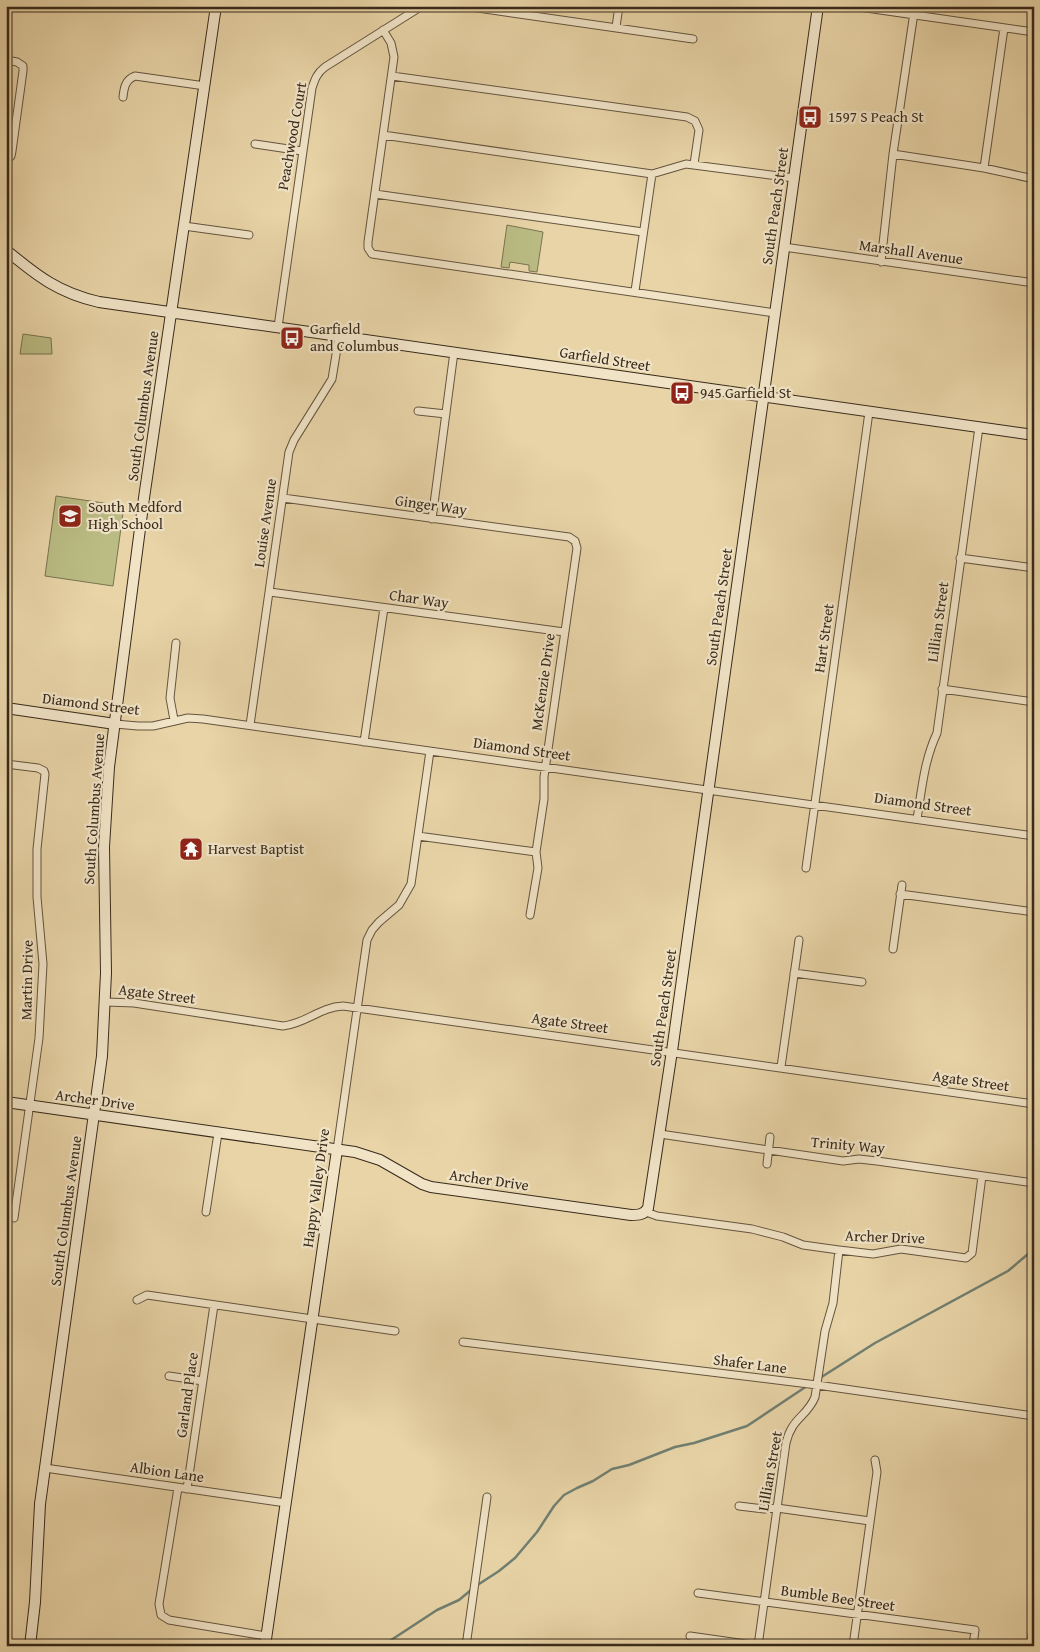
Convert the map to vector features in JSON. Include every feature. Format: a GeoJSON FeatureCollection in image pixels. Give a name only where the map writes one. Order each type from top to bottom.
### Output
{"type":"FeatureCollection","features":[{"type":"Feature","properties":{"kind":"main road","name":"South Columbus Avenue"},"geometry":{"type":"LineString","coordinates":[[30,1646],[35,1602],[39,1512],[102,1056],[106,1002],[104,847],[109,767],[144,498],[216,6]]}},
{"type":"Feature","properties":{"kind":"main road","name":"South Peach Street"},"geometry":{"type":"LineString","coordinates":[[646,1212],[672,1051],[818,6]]}},
{"type":"Feature","properties":{"kind":"main road","name":"Garfield Street"},"geometry":{"type":"LineString","coordinates":[[6,250],[44,280],[65,292],[99,302],[1034,435]]}},
{"type":"Feature","properties":{"kind":"main road","name":"Diamond Street"},"geometry":{"type":"LineString","coordinates":[[6,708],[115,724]]}},
{"type":"Feature","properties":{"kind":"main road","name":"Archer Drive"},"geometry":{"type":"LineString","coordinates":[[6,1102],[367,1155],[431,1187],[631,1215],[646,1212]]}},
{"type":"Feature","properties":{"kind":"main road","name":"Happy Valley Drive"},"geometry":{"type":"LineString","coordinates":[[266,1641],[337,1150]]}},
{"type":"Feature","properties":{"kind":"main road"},"geometry":{"type":"LineString","coordinates":[[1032,1646],[1034,1632]]}},
{"type":"Feature","properties":{"kind":"street","name":"Peachwood Court"},"geometry":{"type":"LineString","coordinates":[[278,327],[312,88],[319,72],[422,6]]}},
{"type":"Feature","properties":{"kind":"street"},"geometry":{"type":"LineString","coordinates":[[464,6],[693,39]]}},
{"type":"Feature","properties":{"kind":"street"},"geometry":{"type":"LineString","coordinates":[[616,27],[619,6]]}},
{"type":"Feature","properties":{"kind":"street"},"geometry":{"type":"LineString","coordinates":[[852,6],[914,10],[1034,32]]}},
{"type":"Feature","properties":{"kind":"street"},"geometry":{"type":"LineString","coordinates":[[881,262],[914,10]]}},
{"type":"Feature","properties":{"kind":"street"},"geometry":{"type":"LineString","coordinates":[[984,168],[1004,28]]}},
{"type":"Feature","properties":{"kind":"street"},"geometry":{"type":"LineString","coordinates":[[383,30],[393,49],[394,57],[368,242],[368,248],[372,254],[776,313]]}},
{"type":"Feature","properties":{"kind":"street"},"geometry":{"type":"LineString","coordinates":[[6,60],[17,62],[22,66],[23,71],[12,152],[7,160]]}},
{"type":"Feature","properties":{"kind":"street"},"geometry":{"type":"LineString","coordinates":[[123,97],[126,83],[135,76],[205,86]]}},
{"type":"Feature","properties":{"kind":"street"},"geometry":{"type":"LineString","coordinates":[[392,76],[687,117],[695,121],[699,130],[694,164]]}},
{"type":"Feature","properties":{"kind":"street"},"geometry":{"type":"LineString","coordinates":[[383,135],[652,174],[686,164],[694,164],[794,178]]}},
{"type":"Feature","properties":{"kind":"street"},"geometry":{"type":"LineString","coordinates":[[255,144],[302,151]]}},
{"type":"Feature","properties":{"kind":"street"},"geometry":{"type":"LineString","coordinates":[[894,154],[984,168],[1034,180]]}},
{"type":"Feature","properties":{"kind":"street"},"geometry":{"type":"LineString","coordinates":[[635,291],[652,174]]}},
{"type":"Feature","properties":{"kind":"street"},"geometry":{"type":"LineString","coordinates":[[375,194],[643,232]]}},
{"type":"Feature","properties":{"kind":"street"},"geometry":{"type":"LineString","coordinates":[[184,226],[249,235]]}},
{"type":"Feature","properties":{"kind":"street","name":"Marshall Avenue"},"geometry":{"type":"LineString","coordinates":[[784,247],[1034,283]]}},
{"type":"Feature","properties":{"kind":"street","name":"Louise Avenue"},"geometry":{"type":"LineString","coordinates":[[250,725],[291,446],[332,379],[339,336]]}},
{"type":"Feature","properties":{"kind":"street"},"geometry":{"type":"LineString","coordinates":[[432,519],[454,352]]}},
{"type":"Feature","properties":{"kind":"street"},"geometry":{"type":"LineString","coordinates":[[418,411],[446,414]]}},
{"type":"Feature","properties":{"kind":"street","name":"Hart Street"},"geometry":{"type":"LineString","coordinates":[[806,868],[869,412]]}},
{"type":"Feature","properties":{"kind":"street","name":"Lillian Street"},"geometry":{"type":"LineString","coordinates":[[917,818],[924,769],[928,752],[936,733],[979,427]]}},
{"type":"Feature","properties":{"kind":"street","name":"Ginger Way"},"geometry":{"type":"LineString","coordinates":[[283,498],[568,538],[575,542]]}},
{"type":"Feature","properties":{"kind":"street","name":"McKenzie Drive"},"geometry":{"type":"LineString","coordinates":[[530,915],[538,868],[536,852],[544,799],[545,767],[576,548],[575,542]]}},
{"type":"Feature","properties":{"kind":"street"},"geometry":{"type":"LineString","coordinates":[[960,558],[1034,568]]}},
{"type":"Feature","properties":{"kind":"street","name":"Char Way"},"geometry":{"type":"LineString","coordinates":[[270,592],[564,632]]}},
{"type":"Feature","properties":{"kind":"street"},"geometry":{"type":"LineString","coordinates":[[364,742],[384,608]]}},
{"type":"Feature","properties":{"kind":"street"},"geometry":{"type":"LineString","coordinates":[[174,720],[170,698],[176,643]]}},
{"type":"Feature","properties":{"kind":"street"},"geometry":{"type":"LineString","coordinates":[[942,689],[1034,702]]}},
{"type":"Feature","properties":{"kind":"street","name":"Diamond Street"},"geometry":{"type":"LineString","coordinates":[[115,724],[153,726],[188,718],[203,719],[917,818],[1034,836]]}},
{"type":"Feature","properties":{"kind":"street","name":"Happy Valley Drive"},"geometry":{"type":"LineString","coordinates":[[337,1150],[367,940],[379,922],[399,905],[411,884],[430,751]]}},
{"type":"Feature","properties":{"kind":"street","name":"Martin Drive"},"geometry":{"type":"LineString","coordinates":[[6,764],[38,768],[44,771],[45,779],[38,828],[36,870],[43,964],[39,1038],[14,1218]]}},
{"type":"Feature","properties":{"kind":"street"},"geometry":{"type":"LineString","coordinates":[[418,836],[536,852]]}},
{"type":"Feature","properties":{"kind":"street"},"geometry":{"type":"LineString","coordinates":[[892,949],[902,885]]}},
{"type":"Feature","properties":{"kind":"street"},"geometry":{"type":"LineString","coordinates":[[900,894],[1034,912]]}},
{"type":"Feature","properties":{"kind":"street"},"geometry":{"type":"LineString","coordinates":[[780,1067],[799,940]]}},
{"type":"Feature","properties":{"kind":"street"},"geometry":{"type":"LineString","coordinates":[[794,972],[862,982]]}},
{"type":"Feature","properties":{"kind":"street","name":"Agate Street"},"geometry":{"type":"LineString","coordinates":[[106,1002],[134,1003],[283,1026],[299,1022],[330,1007],[342,1006],[672,1051],[1034,1104]]}},
{"type":"Feature","properties":{"kind":"street"},"geometry":{"type":"LineString","coordinates":[[206,1212],[218,1133]]}},
{"type":"Feature","properties":{"kind":"street","name":"Trinity Way"},"geometry":{"type":"LineString","coordinates":[[660,1134],[843,1161],[859,1159],[877,1161],[1034,1183]]}},
{"type":"Feature","properties":{"kind":"street"},"geometry":{"type":"LineString","coordinates":[[767,1164],[770,1137]]}},
{"type":"Feature","properties":{"kind":"street","name":"Archer Drive"},"geometry":{"type":"LineString","coordinates":[[646,1212],[657,1216],[770,1233],[803,1245],[872,1254],[902,1249],[966,1258],[972,1253],[982,1176]]}},
{"type":"Feature","properties":{"kind":"street","name":"Lillian Street"},"geometry":{"type":"LineString","coordinates":[[759,1646],[788,1434],[792,1425],[811,1406],[817,1385],[825,1331],[832,1303],[839,1250]]}},
{"type":"Feature","properties":{"kind":"street"},"geometry":{"type":"LineString","coordinates":[[137,1300],[147,1295],[395,1331]]}},
{"type":"Feature","properties":{"kind":"street","name":"Garland Place"},"geometry":{"type":"LineString","coordinates":[[187,1489],[214,1305]]}},
{"type":"Feature","properties":{"kind":"street","name":"Shafer Lane"},"geometry":{"type":"LineString","coordinates":[[463,1342],[817,1385],[1034,1416]]}},
{"type":"Feature","properties":{"kind":"street"},"geometry":{"type":"LineString","coordinates":[[169,1376],[202,1381]]}},
{"type":"Feature","properties":{"kind":"street"},"geometry":{"type":"LineString","coordinates":[[853,1646],[877,1472],[875,1460]]}},
{"type":"Feature","properties":{"kind":"street","name":"Albion Lane"},"geometry":{"type":"LineString","coordinates":[[45,1468],[286,1503]]}},
{"type":"Feature","properties":{"kind":"street"},"geometry":{"type":"LineString","coordinates":[[178,1488],[159,1604],[161,1615],[169,1620],[266,1641]]}},
{"type":"Feature","properties":{"kind":"street"},"geometry":{"type":"LineString","coordinates":[[466,1646],[487,1497]]}},
{"type":"Feature","properties":{"kind":"street"},"geometry":{"type":"LineString","coordinates":[[739,1506],[764,1509],[777,1508],[870,1522]]}},
{"type":"Feature","properties":{"kind":"street","name":"Bumble Bee Street"},"geometry":{"type":"LineString","coordinates":[[698,1593],[975,1630],[973,1646]]}},
{"type":"Feature","properties":{"kind":"street"},"geometry":{"type":"LineString","coordinates":[[690,1636],[759,1646]]}},
{"type":"Feature","properties":{"kind":"green space"},"geometry":{"type":"Polygon","coordinates":[[[507,225],[543,232],[537,272],[529,271],[529,265],[510,262],[509,268],[501,267],[507,225]]]}},
{"type":"Feature","properties":{"kind":"green space"},"geometry":{"type":"Polygon","coordinates":[[[23,334],[51,338],[52,354],[20,354],[23,334]]]}},
{"type":"Feature","properties":{"kind":"green space"},"geometry":{"type":"Polygon","coordinates":[[[56,496],[124,506],[113,586],[45,576],[56,496]]]}},
{"type":"Feature","properties":{"kind":"waterway"},"geometry":{"type":"LineString","coordinates":[[820,1378],[875,1343],[1008,1271],[1034,1249]]}},
{"type":"Feature","properties":{"kind":"waterway"},"geometry":{"type":"LineString","coordinates":[[476,1586],[515,1558],[564,1495],[593,1481],[612,1469],[629,1465],[675,1447],[747,1426],[807,1386]]}},
{"type":"Feature","properties":{"kind":"waterway"},"geometry":{"type":"LineString","coordinates":[[382,1646],[437,1610],[459,1600],[471,1590]]}},
{"type":"Feature","properties":{"kind":"place","name":"1597 S Peach St"},"geometry":{"type":"Point","coordinates":[810,117]}},
{"type":"Feature","properties":{"kind":"place","name":"Garfield and Columbus"},"geometry":{"type":"Point","coordinates":[292,338]}},
{"type":"Feature","properties":{"kind":"place","name":"945 Garfield St"},"geometry":{"type":"Point","coordinates":[682,393]}},
{"type":"Feature","properties":{"kind":"place","name":"South Medford High School"},"geometry":{"type":"Point","coordinates":[70,516]}},
{"type":"Feature","properties":{"kind":"place","name":"Harvest Baptist"},"geometry":{"type":"Point","coordinates":[191,849]}}]}
